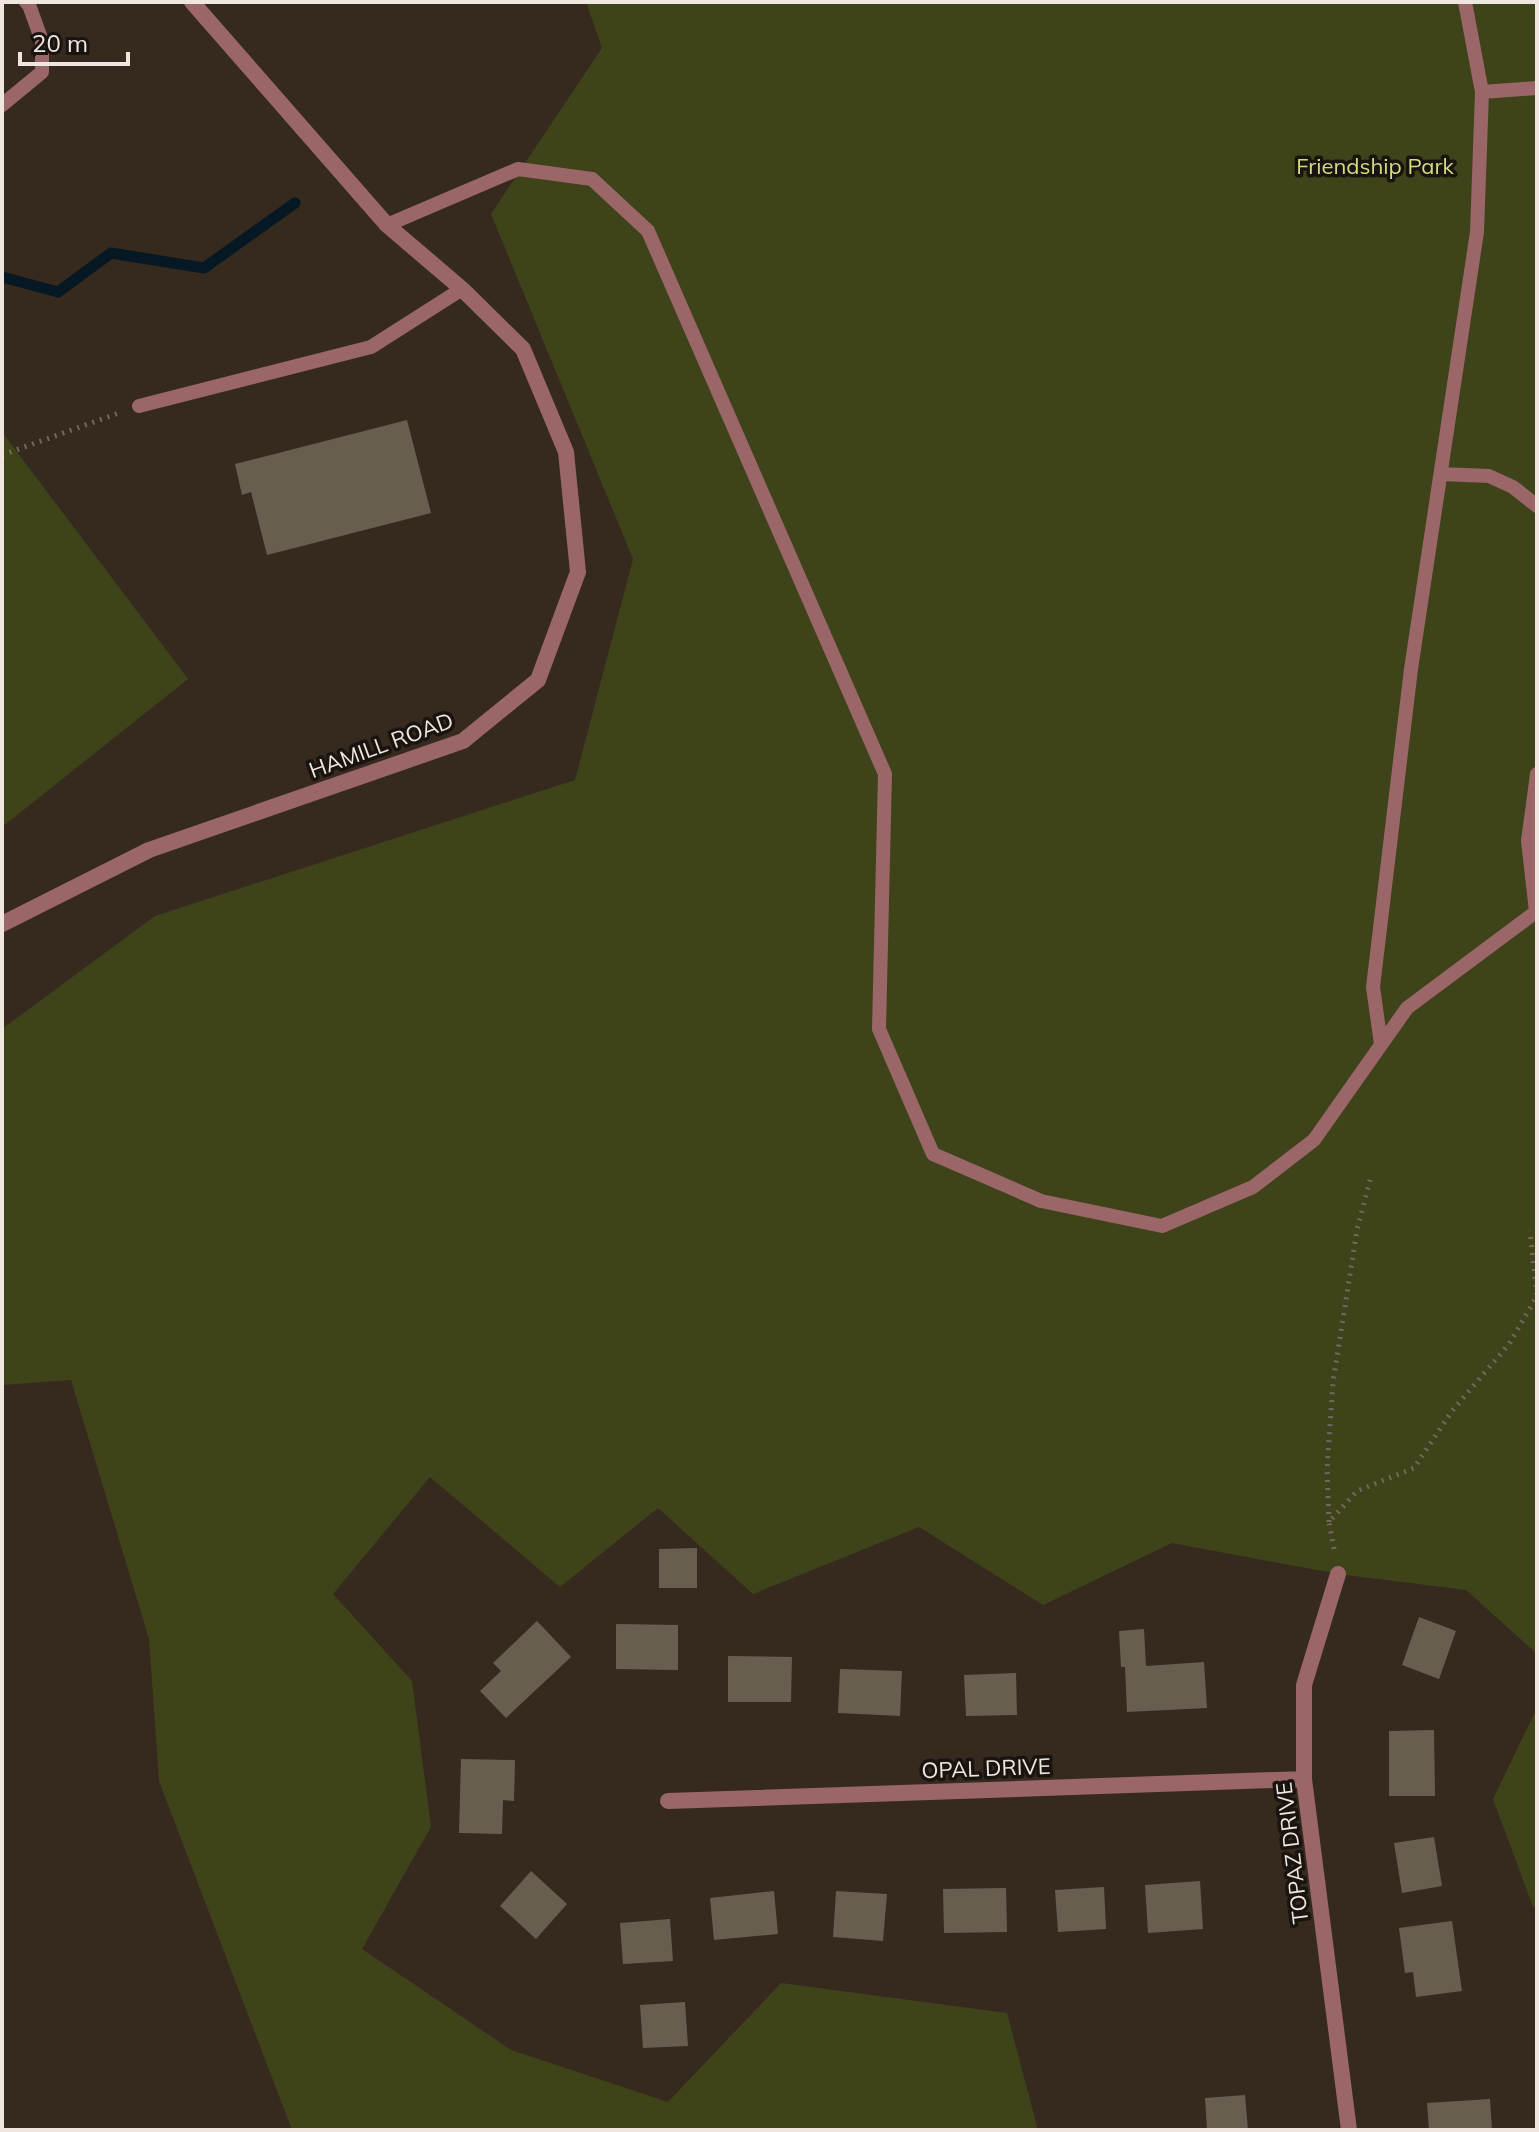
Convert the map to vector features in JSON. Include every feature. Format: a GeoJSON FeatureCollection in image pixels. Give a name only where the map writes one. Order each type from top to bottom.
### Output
{"type":"FeatureCollection","features":[{"type":"Feature","properties":{"kind":"street","name":"HAMILL ROAD"},"geometry":{"type":"LineString","coordinates":[[2,924],[149,850],[463,741],[538,680],[578,572],[566,452],[523,349],[462,289],[387,225],[192,2]]}},
{"type":"Feature","properties":{"kind":"street","name":"TOPAZ DRIVE"},"geometry":{"type":"LineString","coordinates":[[1337,1568],[1304,1685],[1304,1779],[1349,2130]]}},
{"type":"Feature","properties":{"kind":"street","name":"OPAL DRIVE"},"geometry":{"type":"LineString","coordinates":[[668,1801],[1304,1779]]}},
{"type":"Feature","properties":{"kind":"lane"},"geometry":{"type":"LineString","coordinates":[[2,105],[42,72],[42,41],[26,2]]}},
{"type":"Feature","properties":{"kind":"lane"},"geometry":{"type":"LineString","coordinates":[[1381,1044],[1373,987],[1411,669],[1477,232],[1482,92],[1465,2]]}},
{"type":"Feature","properties":{"kind":"lane"},"geometry":{"type":"LineString","coordinates":[[1482,92],[1536,89]]}},
{"type":"Feature","properties":{"kind":"lane"},"geometry":{"type":"LineString","coordinates":[[387,225],[518,169],[592,179],[648,231],[885,774],[879,1029],[933,1154],[1041,1201],[1162,1226],[1253,1187],[1314,1140],[1407,1008],[1537,911],[1528,841],[1537,774]]}},
{"type":"Feature","properties":{"kind":"lane"},"geometry":{"type":"LineString","coordinates":[[139,406],[371,347],[462,289]]}},
{"type":"Feature","properties":{"kind":"lane"},"geometry":{"type":"LineString","coordinates":[[1441,474],[1489,476],[1513,487],[1537,506]]}},
{"type":"Feature","properties":{"kind":"path"},"geometry":{"type":"LineString","coordinates":[[2,455],[139,406]]}},
{"type":"Feature","properties":{"kind":"path"},"geometry":{"type":"LineString","coordinates":[[1337,1568],[1329,1522],[1327,1469],[1333,1382],[1357,1230],[1371,1176]]}},
{"type":"Feature","properties":{"kind":"path"},"geometry":{"type":"LineString","coordinates":[[1329,1522],[1357,1491],[1414,1468],[1452,1411],[1509,1344],[1537,1296],[1530,1231]]}},
{"type":"Feature","properties":{"kind":"green space","name":"Friendship Park"},"geometry":{"type":"Polygon","coordinates":[[[586,2],[1537,2],[1537,1654],[1466,1590],[1338,1574],[1172,1543],[1043,1605],[919,1527],[753,1594],[658,1508],[560,1587],[430,1477],[333,1594],[412,1681],[431,1827],[362,1949],[511,2050],[668,2102],[781,1983],[1007,2013],[1038,2130],[292,2130],[159,1781],[149,1639],[71,1380],[2,1385],[2,1029],[155,916],[575,780],[633,559],[491,214],[602,48],[586,2]]]}},
{"type":"Feature","properties":{"kind":"green space"},"geometry":{"type":"Polygon","coordinates":[[[2,432],[188,679],[2,827],[2,432]]]}},
{"type":"Feature","properties":{"kind":"green space"},"geometry":{"type":"Polygon","coordinates":[[[1537,1708],[1537,1908],[1533,1907],[1493,1799],[1537,1708]]]}},
{"type":"Feature","properties":{"kind":"building"},"geometry":{"type":"Polygon","coordinates":[[[407,420],[431,513],[267,555],[251,492],[242,495],[235,464],[407,420]]]}},
{"type":"Feature","properties":{"kind":"building"},"geometry":{"type":"Polygon","coordinates":[[[697,1548],[697,1588],[659,1588],[659,1549],[697,1548]]]}},
{"type":"Feature","properties":{"kind":"building"},"geometry":{"type":"Polygon","coordinates":[[[1419,1617],[1456,1631],[1439,1679],[1402,1665],[1419,1617]]]}},
{"type":"Feature","properties":{"kind":"building"},"geometry":{"type":"Polygon","coordinates":[[[537,1621],[571,1657],[506,1718],[480,1691],[501,1671],[493,1663],[537,1621]]]}},
{"type":"Feature","properties":{"kind":"building"},"geometry":{"type":"Polygon","coordinates":[[[616,1624],[678,1625],[678,1670],[616,1669],[616,1624]]]}},
{"type":"Feature","properties":{"kind":"building"},"geometry":{"type":"Polygon","coordinates":[[[1144,1629],[1146,1666],[1204,1662],[1207,1708],[1127,1712],[1125,1667],[1121,1667],[1119,1631],[1144,1629]]]}},
{"type":"Feature","properties":{"kind":"building"},"geometry":{"type":"Polygon","coordinates":[[[728,1656],[792,1657],[791,1702],[728,1702],[728,1656]]]}},
{"type":"Feature","properties":{"kind":"building"},"geometry":{"type":"Polygon","coordinates":[[[840,1669],[902,1671],[900,1716],[838,1713],[840,1669]]]}},
{"type":"Feature","properties":{"kind":"building"},"geometry":{"type":"Polygon","coordinates":[[[1016,1673],[1017,1715],[966,1716],[964,1675],[1016,1673]]]}},
{"type":"Feature","properties":{"kind":"building"},"geometry":{"type":"Polygon","coordinates":[[[1434,1730],[1435,1796],[1389,1796],[1389,1731],[1434,1730]]]}},
{"type":"Feature","properties":{"kind":"building"},"geometry":{"type":"Polygon","coordinates":[[[461,1759],[515,1760],[514,1801],[503,1800],[502,1834],[459,1833],[461,1759]]]}},
{"type":"Feature","properties":{"kind":"building"},"geometry":{"type":"Polygon","coordinates":[[[1434,1837],[1442,1886],[1402,1893],[1394,1843],[1434,1837]]]}},
{"type":"Feature","properties":{"kind":"building"},"geometry":{"type":"Polygon","coordinates":[[[531,1871],[567,1904],[536,1939],[500,1906],[531,1871]]]}},
{"type":"Feature","properties":{"kind":"building"},"geometry":{"type":"Polygon","coordinates":[[[1200,1881],[1203,1929],[1148,1933],[1145,1885],[1200,1881]]]}},
{"type":"Feature","properties":{"kind":"building"},"geometry":{"type":"Polygon","coordinates":[[[1104,1887],[1106,1929],[1058,1932],[1055,1890],[1104,1887]]]}},
{"type":"Feature","properties":{"kind":"building"},"geometry":{"type":"Polygon","coordinates":[[[1006,1888],[1007,1932],[944,1933],[943,1889],[1006,1888]]]}},
{"type":"Feature","properties":{"kind":"building"},"geometry":{"type":"Polygon","coordinates":[[[774,1891],[778,1934],[714,1940],[710,1898],[774,1891]]]}},
{"type":"Feature","properties":{"kind":"building"},"geometry":{"type":"Polygon","coordinates":[[[836,1891],[887,1894],[883,1941],[833,1937],[836,1891]]]}},
{"type":"Feature","properties":{"kind":"building"},"geometry":{"type":"Polygon","coordinates":[[[670,1919],[673,1961],[623,1964],[620,1923],[670,1919]]]}},
{"type":"Feature","properties":{"kind":"building"},"geometry":{"type":"Polygon","coordinates":[[[1452,1921],[1462,1991],[1416,1997],[1413,1972],[1405,1973],[1399,1928],[1452,1921]]]}},
{"type":"Feature","properties":{"kind":"building"},"geometry":{"type":"Polygon","coordinates":[[[685,2002],[688,2046],[643,2048],[640,2005],[685,2002]]]}},
{"type":"Feature","properties":{"kind":"building"},"geometry":{"type":"Polygon","coordinates":[[[1245,2095],[1248,2130],[1207,2130],[1205,2098],[1245,2095]]]}},
{"type":"Feature","properties":{"kind":"building"},"geometry":{"type":"Polygon","coordinates":[[[1490,2099],[1492,2130],[1429,2130],[1427,2103],[1490,2099]]]}},
{"type":"Feature","properties":{"kind":"waterway"},"geometry":{"type":"LineString","coordinates":[[2,277],[58,292],[111,253],[204,268],[295,203]]}}]}
